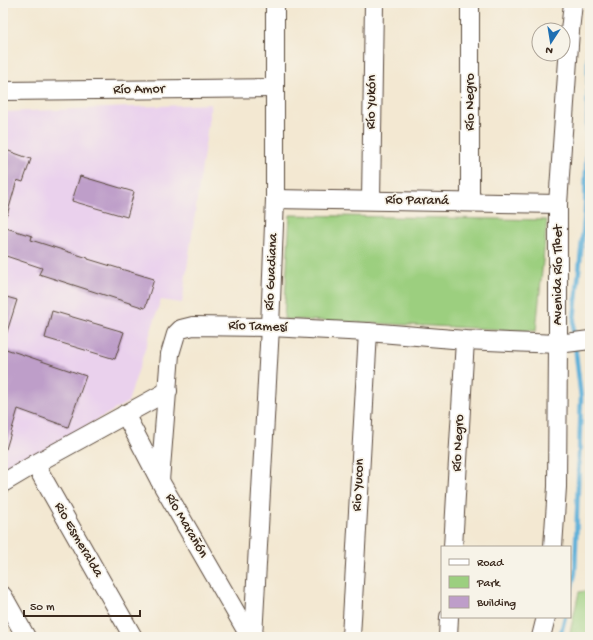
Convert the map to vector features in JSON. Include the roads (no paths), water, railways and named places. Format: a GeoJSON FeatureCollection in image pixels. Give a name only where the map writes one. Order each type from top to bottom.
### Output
{"type":"FeatureCollection","features":[{"type":"Feature","properties":{"kind":"street","name":"Río Guadiana"},"geometry":{"type":"LineString","coordinates":[[253,637],[270,327],[275,198],[274,3]]}},
{"type":"Feature","properties":{"kind":"street","name":"Río Yukón"},"geometry":{"type":"LineString","coordinates":[[371,200],[374,3]]}},
{"type":"Feature","properties":{"kind":"street","name":"Río Negro"},"geometry":{"type":"LineString","coordinates":[[470,3],[470,202]]}},
{"type":"Feature","properties":{"kind":"street","name":"Avenida Río Tíbet"},"geometry":{"type":"LineString","coordinates":[[553,546],[557,487],[561,343],[558,204],[573,3]]}},
{"type":"Feature","properties":{"kind":"street","name":"Río Amor"},"geometry":{"type":"LineString","coordinates":[[3,91],[275,88]]}},
{"type":"Feature","properties":{"kind":"street","name":"Río Paraná"},"geometry":{"type":"LineString","coordinates":[[275,198],[558,204]]}},
{"type":"Feature","properties":{"kind":"street","name":"Río Tamesí"},"geometry":{"type":"LineString","coordinates":[[168,391],[171,348],[176,334],[181,329],[193,326],[270,327],[368,332],[465,340],[561,343],[587,341]]}},
{"type":"Feature","properties":{"kind":"street","name":"Rio Yucon"},"geometry":{"type":"LineString","coordinates":[[351,637],[368,332]]}},
{"type":"Feature","properties":{"kind":"street","name":"Río Negro"},"geometry":{"type":"LineString","coordinates":[[453,546],[465,340]]}},
{"type":"Feature","properties":{"kind":"street"},"geometry":{"type":"LineString","coordinates":[[3,483],[168,391]]}},
{"type":"Feature","properties":{"kind":"street"},"geometry":{"type":"LineString","coordinates":[[160,481],[168,391]]}},
{"type":"Feature","properties":{"kind":"street","name":"Río Marañón"},"geometry":{"type":"LineString","coordinates":[[125,414],[160,481],[250,637]]}},
{"type":"Feature","properties":{"kind":"street","name":"Rio Esmeralda"},"geometry":{"type":"LineString","coordinates":[[35,464],[133,637]]}},
{"type":"Feature","properties":{"kind":"street"},"geometry":{"type":"LineString","coordinates":[[3,596],[26,637]]}},
{"type":"Feature","properties":{"kind":"street"},"geometry":{"type":"LineString","coordinates":[[448,637],[450,618]]}},
{"type":"Feature","properties":{"kind":"street"},"geometry":{"type":"LineString","coordinates":[[541,637],[546,618]]}},
{"type":"Feature","properties":{"kind":"waterway"},"geometry":{"type":"LineString","coordinates":[[574,338],[573,329],[585,212],[588,90],[588,5],[590,3]]}},
{"type":"Feature","properties":{"kind":"waterway"},"geometry":{"type":"LineString","coordinates":[[571,591],[575,573],[581,398],[575,345]]}},
{"type":"Feature","properties":{"kind":"waterway"},"geometry":{"type":"LineString","coordinates":[[560,637],[565,618]]}}]}
